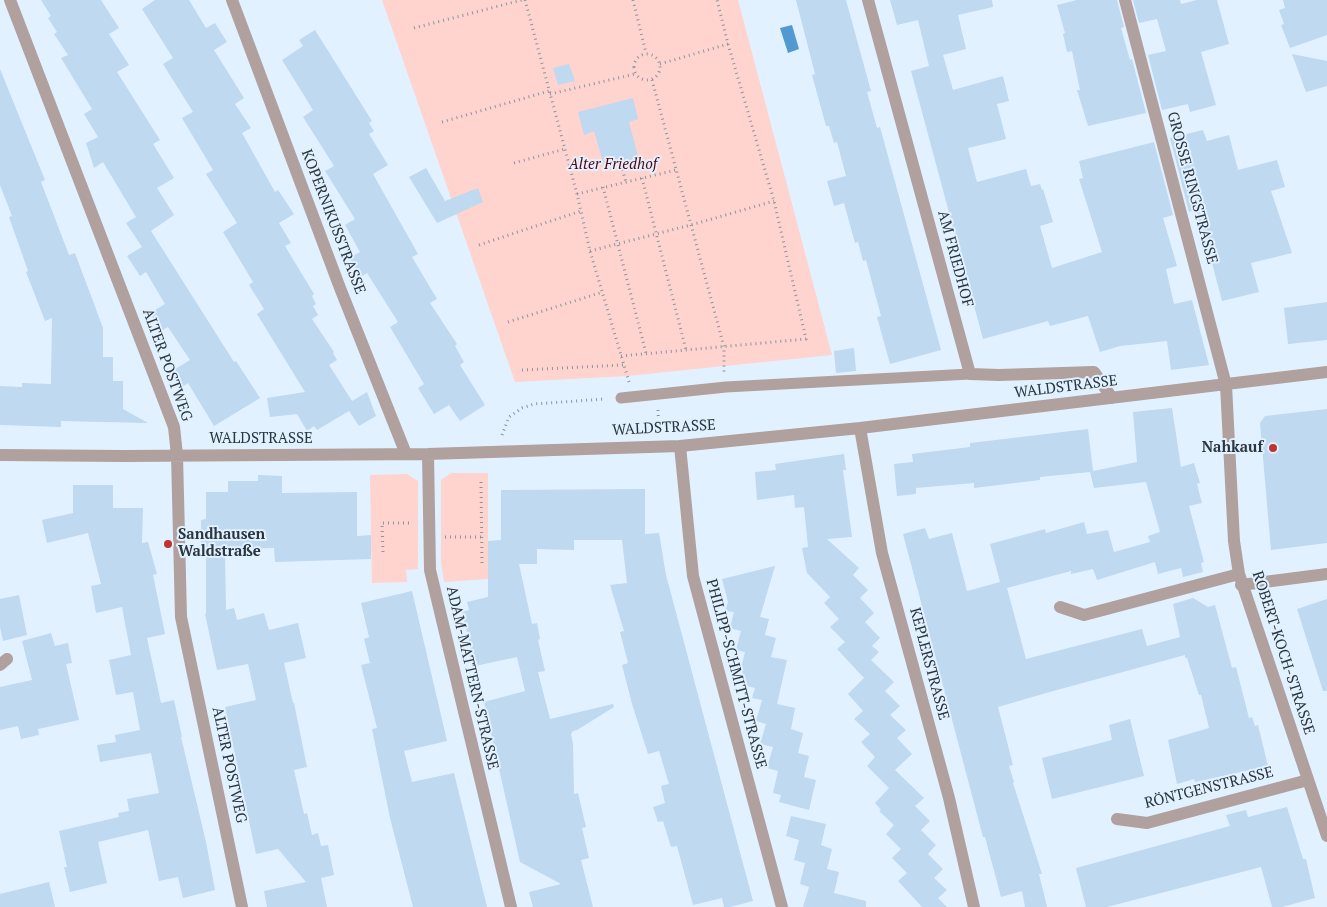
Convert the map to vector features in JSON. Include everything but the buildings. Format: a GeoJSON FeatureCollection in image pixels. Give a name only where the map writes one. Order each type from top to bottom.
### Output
{"type":"FeatureCollection","features":[{"type":"Feature","properties":{"kind":"street","name":"ALTER POSTWEG"},"geometry":{"type":"LineString","coordinates":[[10,0],[174,427],[177,455],[181,618],[239,906]]}},
{"type":"Feature","properties":{"kind":"street","name":"KOPERNIKUSSTRASSE"},"geometry":{"type":"LineString","coordinates":[[232,0],[340,288],[406,454]]}},
{"type":"Feature","properties":{"kind":"street","name":"AM FRIEDHOF"},"geometry":{"type":"LineString","coordinates":[[868,0],[970,374]]}},
{"type":"Feature","properties":{"kind":"street","name":"GROSSE RINGSTRASSE"},"geometry":{"type":"LineString","coordinates":[[1125,0],[1226,385]]}},
{"type":"Feature","properties":{"kind":"street"},"geometry":{"type":"LineString","coordinates":[[970,374],[1094,372],[1112,398]]}},
{"type":"Feature","properties":{"kind":"street","name":"WALDSTRASSE"},"geometry":{"type":"LineString","coordinates":[[0,455],[428,454],[680,446],[860,428],[1327,372]]}},
{"type":"Feature","properties":{"kind":"street","name":"ROBERT-KOCH-STRASSE"},"geometry":{"type":"LineString","coordinates":[[1226,385],[1234,541],[1240,580],[1327,836]]}},
{"type":"Feature","properties":{"kind":"street","name":"KEPLERSTRASSE"},"geometry":{"type":"LineString","coordinates":[[860,428],[882,553],[948,798],[974,907]]}},
{"type":"Feature","properties":{"kind":"street","name":"PHILIPP-SCHMITT-STRASSE"},"geometry":{"type":"LineString","coordinates":[[680,446],[694,576],[782,907]]}},
{"type":"Feature","properties":{"kind":"street","name":"ADAM-MATTERN-STRASSE"},"geometry":{"type":"LineString","coordinates":[[428,454],[430,570],[510,907]]}},
{"type":"Feature","properties":{"kind":"street"},"geometry":{"type":"LineString","coordinates":[[1060,607],[1084,615],[1240,580],[1327,574]]}},
{"type":"Feature","properties":{"kind":"street","name":"RÖNTGENSTRASSE"},"geometry":{"type":"LineString","coordinates":[[1118,819],[1146,823],[1308,780]]}},
{"type":"Feature","properties":{"kind":"lane"},"geometry":{"type":"LineString","coordinates":[[621,398],[726,387],[970,374]]}},
{"type":"Feature","properties":{"kind":"path"},"geometry":{"type":"LineString","coordinates":[[414,28],[524,0],[577,194],[590,250],[633,397]]}},
{"type":"Feature","properties":{"kind":"path"},"geometry":{"type":"LineString","coordinates":[[633,0],[646,53]]}},
{"type":"Feature","properties":{"kind":"path"},"geometry":{"type":"LineString","coordinates":[[621,356],[806,339],[774,202],[717,0]]}},
{"type":"Feature","properties":{"kind":"path"},"geometry":{"type":"LineString","coordinates":[[660,64],[728,44]]}},
{"type":"Feature","properties":{"kind":"path"},"geometry":{"type":"LineString","coordinates":[[646,53],[654,54],[660,60],[660,64],[661,68],[658,75],[648,81],[641,79],[636,74],[634,67],[636,60],[646,53]]}},
{"type":"Feature","properties":{"kind":"path"},"geometry":{"type":"LineString","coordinates":[[442,122],[549,92],[636,74]]}},
{"type":"Feature","properties":{"kind":"path"},"geometry":{"type":"LineString","coordinates":[[652,80],[724,347],[726,387]]}},
{"type":"Feature","properties":{"kind":"path"},"geometry":{"type":"LineString","coordinates":[[514,163],[565,149]]}},
{"type":"Feature","properties":{"kind":"path"},"geometry":{"type":"LineString","coordinates":[[621,165],[626,182]]}},
{"type":"Feature","properties":{"kind":"path"},"geometry":{"type":"LineString","coordinates":[[577,194],[676,170]]}},
{"type":"Feature","properties":{"kind":"path"},"geometry":{"type":"LineString","coordinates":[[642,178],[686,350]]}},
{"type":"Feature","properties":{"kind":"path"},"geometry":{"type":"LineString","coordinates":[[603,187],[646,353]]}},
{"type":"Feature","properties":{"kind":"path"},"geometry":{"type":"LineString","coordinates":[[590,250],[774,202]]}},
{"type":"Feature","properties":{"kind":"path"},"geometry":{"type":"LineString","coordinates":[[479,245],[581,211]]}},
{"type":"Feature","properties":{"kind":"path"},"geometry":{"type":"LineString","coordinates":[[508,322],[603,292]]}},
{"type":"Feature","properties":{"kind":"path"},"geometry":{"type":"LineString","coordinates":[[522,370],[624,365]]}},
{"type":"Feature","properties":{"kind":"path"},"geometry":{"type":"LineString","coordinates":[[656,395],[659,432]]}},
{"type":"Feature","properties":{"kind":"path"},"geometry":{"type":"LineString","coordinates":[[502,436],[509,417],[522,408],[534,404],[621,398]]}},
{"type":"Feature","properties":{"kind":"path"},"geometry":{"type":"LineString","coordinates":[[481,482],[482,566]]}},
{"type":"Feature","properties":{"kind":"path"},"geometry":{"type":"LineString","coordinates":[[383,552],[382,523],[430,523]]}},
{"type":"Feature","properties":{"kind":"path"},"geometry":{"type":"LineString","coordinates":[[430,536],[482,537]]}},
{"type":"Feature","properties":{"kind":"green space","name":"Alter Friedhof"},"geometry":{"type":"Polygon","coordinates":[[[382,0],[738,0],[832,355],[627,376],[515,382],[382,0]]]}},
{"type":"Feature","properties":{"kind":"green space"},"geometry":{"type":"Polygon","coordinates":[[[451,473],[488,473],[488,579],[444,582],[441,562],[441,480],[451,473]]]}},
{"type":"Feature","properties":{"kind":"green space"},"geometry":{"type":"Polygon","coordinates":[[[407,474],[418,481],[418,569],[406,570],[407,582],[372,583],[370,475],[407,474]]]}},
{"type":"Feature","properties":{"kind":"water"},"geometry":{"type":"Polygon","coordinates":[[[792,25],[799,49],[788,53],[780,28],[792,25]]]}},
{"type":"Feature","properties":{"kind":"place","name":"Nahkauf"},"geometry":{"type":"Point","coordinates":[1273,448]}},
{"type":"Feature","properties":{"kind":"place","name":"Sandhausen Waldstraße"},"geometry":{"type":"Point","coordinates":[168,544]}}]}
